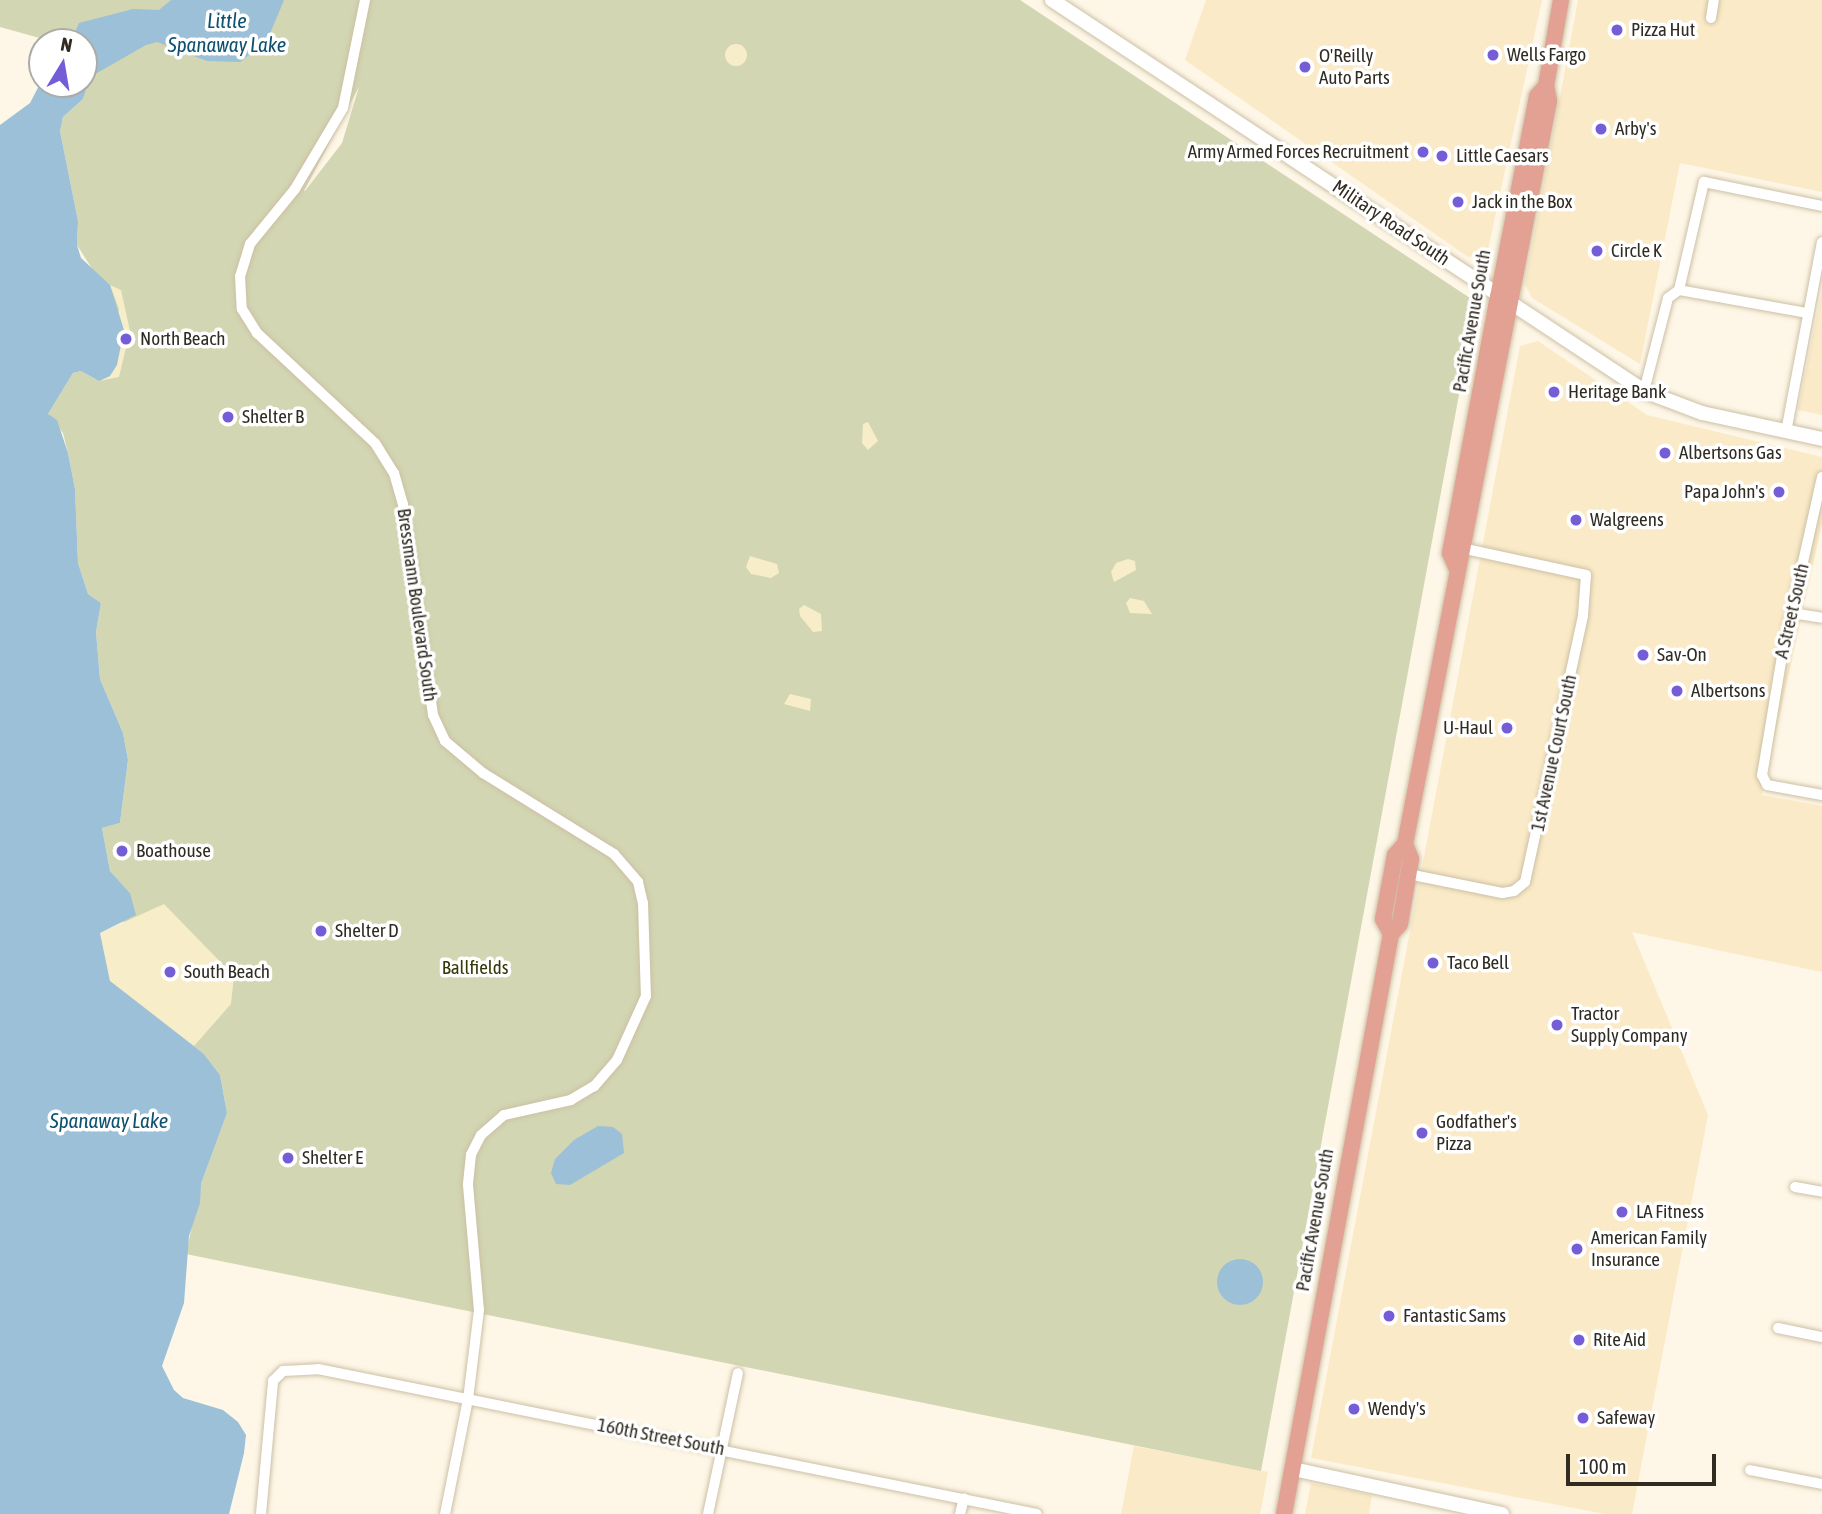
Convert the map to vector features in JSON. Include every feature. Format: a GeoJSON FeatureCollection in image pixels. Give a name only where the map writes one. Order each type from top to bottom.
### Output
{"type":"FeatureCollection","features":[{"type":"Feature","properties":{"kind":"main road","name":"Pacific Avenue South"},"geometry":{"type":"LineString","coordinates":[[1457,567],[1450,554],[1549,101],[1546,86],[1561,0]]}},
{"type":"Feature","properties":{"kind":"main road","name":"Military Road South"},"geometry":{"type":"LineString","coordinates":[[1058,2],[1504,301],[1644,391],[1702,413],[1822,439]]}},
{"type":"Feature","properties":{"kind":"main road","name":"Pacific Avenue South"},"geometry":{"type":"LineString","coordinates":[[1391,934],[1383,919],[1395,855],[1405,844],[1457,567],[1466,549],[1504,301]]}},
{"type":"Feature","properties":{"kind":"main road","name":"Pacific Avenue South"},"geometry":{"type":"LineString","coordinates":[[1284,1514],[1391,934],[1400,924],[1411,859],[1405,844]]}},
{"type":"Feature","properties":{"kind":"main road"},"geometry":{"type":"LineString","coordinates":[[1293,1469],[1502,1514]]}},
{"type":"Feature","properties":{"kind":"street","name":"Bressmann Boulevard South"},"geometry":{"type":"LineString","coordinates":[[365,0],[343,108],[295,189],[250,244],[240,276],[242,309],[257,333],[375,443],[394,473],[403,504],[433,715],[445,741],[482,773],[614,854],[638,882],[643,903],[646,996],[617,1060],[582,1094],[510,1111],[494,1121],[474,1145],[468,1185],[480,1292],[468,1399],[446,1514]]}},
{"type":"Feature","properties":{"kind":"street"},"geometry":{"type":"LineString","coordinates":[[1711,18],[1714,0]]}},
{"type":"Feature","properties":{"kind":"street"},"geometry":{"type":"LineString","coordinates":[[1644,391],[1668,298],[1679,290],[1704,182],[1822,206]]}},
{"type":"Feature","properties":{"kind":"street"},"geometry":{"type":"LineString","coordinates":[[1786,432],[1822,242]]}},
{"type":"Feature","properties":{"kind":"street"},"geometry":{"type":"LineString","coordinates":[[1679,290],[1807,313]]}},
{"type":"Feature","properties":{"kind":"street","name":"A Street South"},"geometry":{"type":"LineString","coordinates":[[1822,477],[1769,724],[1762,775],[1767,785],[1822,795]]}},
{"type":"Feature","properties":{"kind":"street","name":"1st Avenue Court South"},"geometry":{"type":"LineString","coordinates":[[1408,874],[1502,893],[1519,888],[1531,862],[1583,615],[1586,575],[1466,549]]}},
{"type":"Feature","properties":{"kind":"street"},"geometry":{"type":"LineString","coordinates":[[1792,613],[1822,618]]}},
{"type":"Feature","properties":{"kind":"street"},"geometry":{"type":"LineString","coordinates":[[1795,1187],[1822,1192]]}},
{"type":"Feature","properties":{"kind":"street"},"geometry":{"type":"LineString","coordinates":[[1778,1328],[1822,1337]]}},
{"type":"Feature","properties":{"kind":"street","name":"160th Street South"},"geometry":{"type":"LineString","coordinates":[[261,1514],[270,1390],[275,1376],[284,1371],[318,1369],[1037,1514]]}},
{"type":"Feature","properties":{"kind":"street"},"geometry":{"type":"LineString","coordinates":[[708,1514],[738,1373]]}},
{"type":"Feature","properties":{"kind":"street"},"geometry":{"type":"LineString","coordinates":[[1750,1470],[1822,1484]]}},
{"type":"Feature","properties":{"kind":"street"},"geometry":{"type":"LineString","coordinates":[[960,1514],[964,1498]]}},
{"type":"Feature","properties":{"kind":"shaded area"},"geometry":{"type":"Polygon","coordinates":[[[1206,0],[1542,0],[1487,254],[1468,257],[1185,60],[1206,0]]]}},
{"type":"Feature","properties":{"kind":"shaded area"},"geometry":{"type":"Polygon","coordinates":[[[1578,0],[1822,0],[1822,192],[1680,163],[1640,364],[1532,298],[1525,284],[1578,0]]]}},
{"type":"Feature","properties":{"kind":"shaded area"},"geometry":{"type":"Polygon","coordinates":[[[1822,289],[1822,415],[1798,410],[1822,289]]]}},
{"type":"Feature","properties":{"kind":"shaded area"},"geometry":{"type":"Polygon","coordinates":[[[1538,341],[1647,415],[1822,457],[1822,524],[1762,795],[1822,806],[1822,972],[1632,932],[1708,1115],[1632,1514],[1605,1514],[1311,1458],[1520,346],[1538,341]]]}},
{"type":"Feature","properties":{"kind":"shaded area"},"geometry":{"type":"Polygon","coordinates":[[[1134,1446],[1268,1472],[1260,1514],[1121,1514],[1134,1446]]]}},
{"type":"Feature","properties":{"kind":"shaded area"},"geometry":{"type":"Polygon","coordinates":[[[1311,1483],[1372,1495],[1369,1514],[1305,1514],[1311,1483]]]}},
{"type":"Feature","properties":{"kind":"green space","name":"Ballfields"},"geometry":{"type":"Polygon","coordinates":[[[0,0],[1020,0],[1476,302],[1261,1471],[186,1254],[201,1184],[227,1113],[220,1075],[204,1054],[110,981],[130,893],[110,871],[102,828],[120,823],[128,760],[123,733],[100,679],[96,632],[101,603],[88,594],[78,563],[75,489],[68,453],[63,433],[48,414],[73,373],[81,371],[99,381],[91,267],[77,245],[78,221],[60,131],[63,117],[83,98],[98,98],[98,28],[28,28],[28,35],[0,27],[0,0]],[[359,87],[304,191],[342,143],[359,87]]]}},
{"type":"Feature","properties":{"kind":"sand"},"geometry":{"type":"Polygon","coordinates":[[[736,44],[746,51],[747,55],[740,65],[736,66],[726,59],[725,55],[732,45],[736,44]]]}},
{"type":"Feature","properties":{"kind":"sand","name":"North Beach"},"geometry":{"type":"Polygon","coordinates":[[[110,285],[121,290],[130,331],[119,377],[99,381],[110,376],[119,309],[110,285]]]}},
{"type":"Feature","properties":{"kind":"sand"},"geometry":{"type":"Polygon","coordinates":[[[868,422],[878,441],[868,450],[862,443],[863,424],[868,422]]]}},
{"type":"Feature","properties":{"kind":"sand"},"geometry":{"type":"Polygon","coordinates":[[[750,556],[777,564],[779,573],[771,578],[751,574],[746,567],[750,556]]]}},
{"type":"Feature","properties":{"kind":"sand"},"geometry":{"type":"Polygon","coordinates":[[[1128,559],[1135,561],[1136,570],[1114,582],[1111,572],[1116,563],[1128,559]]]}},
{"type":"Feature","properties":{"kind":"sand"},"geometry":{"type":"Polygon","coordinates":[[[1130,598],[1144,601],[1152,614],[1130,613],[1126,603],[1130,598]]]}},
{"type":"Feature","properties":{"kind":"sand"},"geometry":{"type":"Polygon","coordinates":[[[804,605],[821,614],[822,631],[813,632],[800,616],[799,609],[804,605]]]}},
{"type":"Feature","properties":{"kind":"sand"},"geometry":{"type":"Polygon","coordinates":[[[790,694],[811,699],[810,711],[784,704],[790,694]]]}},
{"type":"Feature","properties":{"kind":"sand","name":"South Beach"},"geometry":{"type":"Polygon","coordinates":[[[164,904],[234,976],[231,1004],[194,1046],[110,981],[100,933],[164,904]]]}},
{"type":"Feature","properties":{"kind":"water","name":"Spanaway Lake"},"geometry":{"type":"Polygon","coordinates":[[[171,0],[284,0],[267,41],[240,62],[207,61],[157,42],[146,45],[98,72],[98,28],[77,28],[79,23],[133,9],[159,10],[171,0]]]}},
{"type":"Feature","properties":{"kind":"water","name":"Spanaway Lake"},"geometry":{"type":"Polygon","coordinates":[[[33,98],[83,98],[63,117],[60,131],[78,221],[77,245],[81,258],[110,285],[124,330],[117,365],[110,376],[99,381],[81,371],[73,373],[48,414],[57,420],[68,453],[75,489],[78,563],[88,594],[101,603],[96,632],[100,679],[123,733],[128,760],[120,823],[102,828],[110,871],[130,893],[136,915],[100,933],[110,981],[204,1054],[220,1075],[227,1113],[201,1184],[200,1203],[189,1236],[184,1303],[162,1366],[174,1390],[183,1398],[223,1410],[238,1422],[246,1435],[229,1514],[0,1514],[0,125],[30,103],[33,98]]]}},
{"type":"Feature","properties":{"kind":"water"},"geometry":{"type":"Polygon","coordinates":[[[598,1126],[613,1127],[622,1134],[624,1153],[570,1185],[556,1184],[551,1173],[555,1159],[574,1140],[598,1126]]]}},
{"type":"Feature","properties":{"kind":"water"},"geometry":{"type":"Polygon","coordinates":[[[1240,1259],[1256,1266],[1263,1282],[1256,1298],[1240,1305],[1224,1298],[1217,1282],[1224,1266],[1240,1259]]]}},
{"type":"Feature","properties":{"kind":"place","name":"Pizza Hut"},"geometry":{"type":"Point","coordinates":[1617,30]}},
{"type":"Feature","properties":{"kind":"place","name":"Wells Fargo"},"geometry":{"type":"Point","coordinates":[1493,55]}},
{"type":"Feature","properties":{"kind":"place","name":"O'Reilly Auto Parts"},"geometry":{"type":"Point","coordinates":[1305,67]}},
{"type":"Feature","properties":{"kind":"place","name":"Arby's"},"geometry":{"type":"Point","coordinates":[1601,129]}},
{"type":"Feature","properties":{"kind":"place","name":"Army Armed Forces Recruitment"},"geometry":{"type":"Point","coordinates":[1423,152]}},
{"type":"Feature","properties":{"kind":"place","name":"Little Caesars"},"geometry":{"type":"Point","coordinates":[1442,156]}},
{"type":"Feature","properties":{"kind":"place","name":"Jack in the Box"},"geometry":{"type":"Point","coordinates":[1458,202]}},
{"type":"Feature","properties":{"kind":"place","name":"Circle K"},"geometry":{"type":"Point","coordinates":[1597,251]}},
{"type":"Feature","properties":{"kind":"place","name":"North Beach"},"geometry":{"type":"Point","coordinates":[126,339]}},
{"type":"Feature","properties":{"kind":"place","name":"Heritage Bank"},"geometry":{"type":"Point","coordinates":[1554,392]}},
{"type":"Feature","properties":{"kind":"place","name":"Shelter B"},"geometry":{"type":"Point","coordinates":[228,417]}},
{"type":"Feature","properties":{"kind":"place","name":"Albertsons Gas"},"geometry":{"type":"Point","coordinates":[1665,453]}},
{"type":"Feature","properties":{"kind":"place","name":"Papa John's"},"geometry":{"type":"Point","coordinates":[1779,492]}},
{"type":"Feature","properties":{"kind":"place","name":"Walgreens"},"geometry":{"type":"Point","coordinates":[1576,520]}},
{"type":"Feature","properties":{"kind":"place","name":"Sav-On"},"geometry":{"type":"Point","coordinates":[1643,655]}},
{"type":"Feature","properties":{"kind":"place","name":"Albertsons"},"geometry":{"type":"Point","coordinates":[1677,691]}},
{"type":"Feature","properties":{"kind":"place","name":"U-Haul"},"geometry":{"type":"Point","coordinates":[1507,728]}},
{"type":"Feature","properties":{"kind":"place","name":"Boathouse"},"geometry":{"type":"Point","coordinates":[122,851]}},
{"type":"Feature","properties":{"kind":"place","name":"Shelter D"},"geometry":{"type":"Point","coordinates":[321,931]}},
{"type":"Feature","properties":{"kind":"place","name":"Taco Bell"},"geometry":{"type":"Point","coordinates":[1433,963]}},
{"type":"Feature","properties":{"kind":"place","name":"South Beach"},"geometry":{"type":"Point","coordinates":[170,972]}},
{"type":"Feature","properties":{"kind":"place","name":"Tractor Supply Company"},"geometry":{"type":"Point","coordinates":[1557,1025]}},
{"type":"Feature","properties":{"kind":"place","name":"Godfather's Pizza"},"geometry":{"type":"Point","coordinates":[1422,1133]}},
{"type":"Feature","properties":{"kind":"place","name":"Shelter E"},"geometry":{"type":"Point","coordinates":[288,1158]}},
{"type":"Feature","properties":{"kind":"place","name":"LA Fitness"},"geometry":{"type":"Point","coordinates":[1622,1212]}},
{"type":"Feature","properties":{"kind":"place","name":"American Family Insurance"},"geometry":{"type":"Point","coordinates":[1577,1249]}},
{"type":"Feature","properties":{"kind":"place","name":"Fantastic Sams"},"geometry":{"type":"Point","coordinates":[1389,1316]}},
{"type":"Feature","properties":{"kind":"place","name":"Rite Aid"},"geometry":{"type":"Point","coordinates":[1579,1340]}},
{"type":"Feature","properties":{"kind":"place","name":"Wendy's"},"geometry":{"type":"Point","coordinates":[1354,1409]}},
{"type":"Feature","properties":{"kind":"place","name":"Safeway"},"geometry":{"type":"Point","coordinates":[1583,1418]}},
{"type":"Feature","properties":{"kind":"water label","name":"Little Spanaway Lake"},"geometry":{"type":"Point","coordinates":[227,32]}}]}
